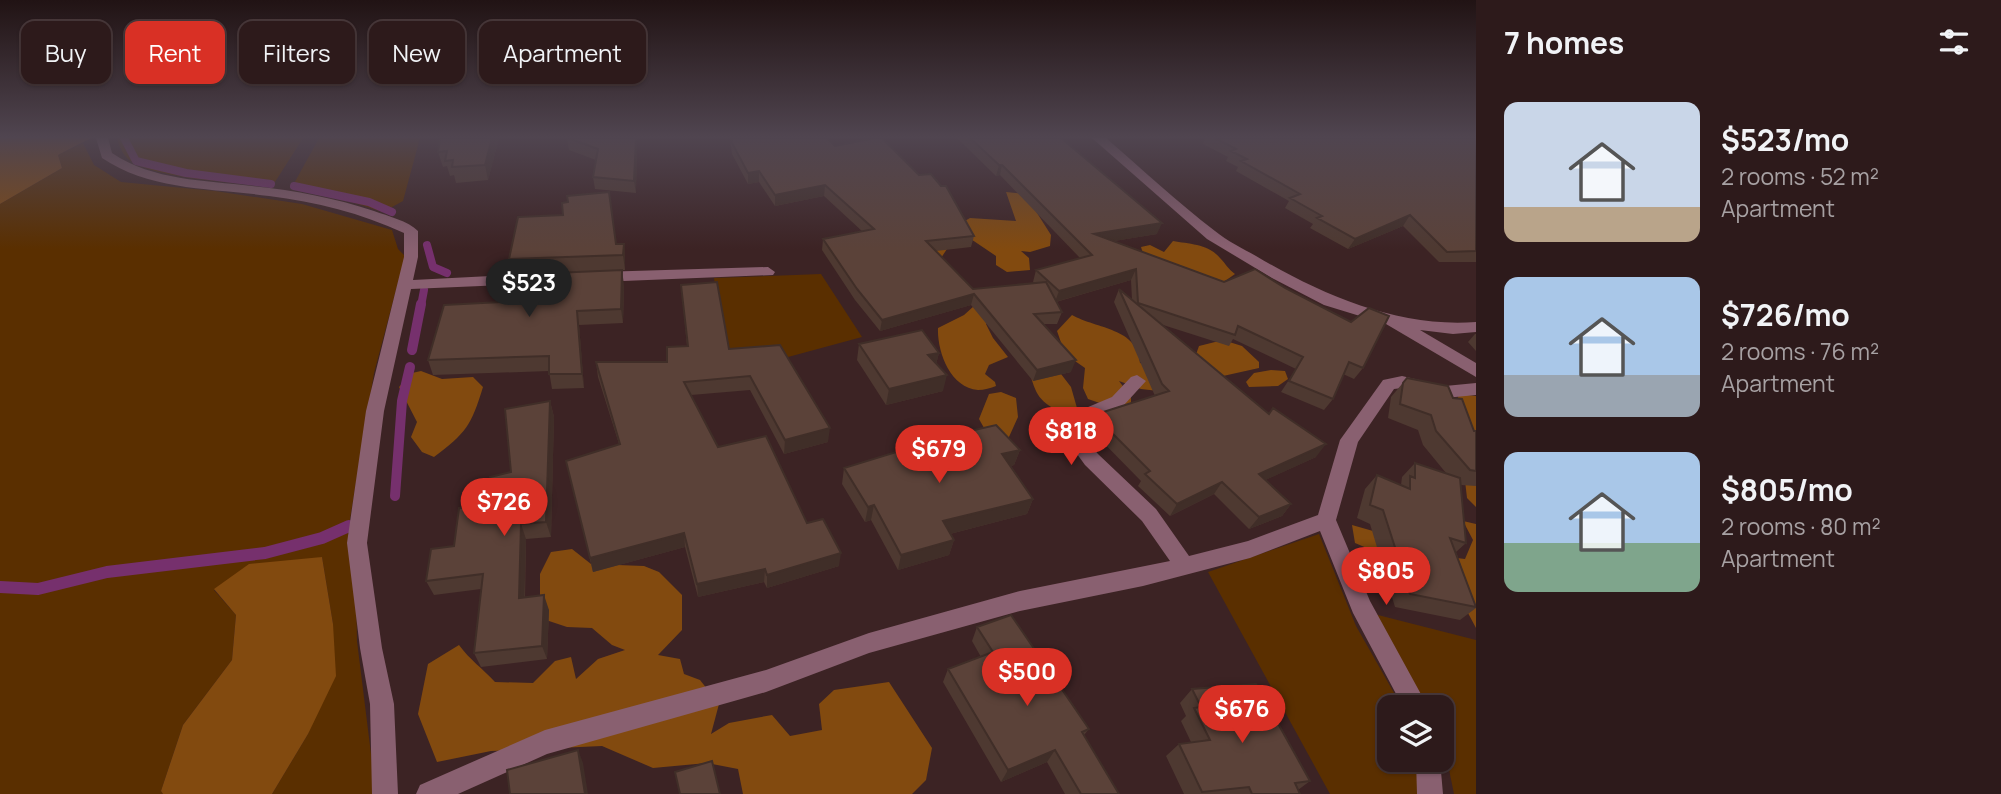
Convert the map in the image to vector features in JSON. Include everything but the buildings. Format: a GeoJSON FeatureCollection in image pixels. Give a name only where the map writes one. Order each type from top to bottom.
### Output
{"type":"FeatureCollection","features":[{"type":"Feature","properties":{"kind":"street"},"geometry":{"type":"LineString","coordinates":[[148,175],[321,200],[388,219],[411,230],[411,257],[406,285],[375,411],[357,543],[371,648],[382,704],[385,794]]}},
{"type":"Feature","properties":{"kind":"street"},"geometry":{"type":"LineString","coordinates":[[1141,175],[1213,236],[1277,275],[1329,301],[1392,320],[1453,329],[1476,327]]}},
{"type":"Feature","properties":{"kind":"street"},"geometry":{"type":"LineString","coordinates":[[578,278],[768,272]]}},
{"type":"Feature","properties":{"kind":"street"},"geometry":{"type":"LineString","coordinates":[[406,285],[551,278]]}},
{"type":"Feature","properties":{"kind":"street"},"geometry":{"type":"LineString","coordinates":[[1392,320],[1476,372]]}},
{"type":"Feature","properties":{"kind":"street"},"geometry":{"type":"LineString","coordinates":[[1137,380],[1118,401],[1075,420],[1070,432],[1079,447],[1137,502],[1171,540],[1184,566]]}},
{"type":"Feature","properties":{"kind":"street"},"geometry":{"type":"LineString","coordinates":[[1409,695],[1361,606],[1326,520],[1349,440],[1389,384],[1402,382],[1445,392],[1476,389]]}},
{"type":"Feature","properties":{"kind":"street"},"geometry":{"type":"LineString","coordinates":[[429,794],[545,742],[766,681],[869,643],[1020,601],[1250,549],[1326,520]]}},
{"type":"Feature","properties":{"kind":"street"},"geometry":{"type":"LineString","coordinates":[[1429,772],[1430,794]]}},
{"type":"Feature","properties":{"kind":"shaded area"},"geometry":{"type":"Polygon","coordinates":[[[0,175],[50,175],[0,204],[0,175]]]}},
{"type":"Feature","properties":{"kind":"shaded area"},"geometry":{"type":"Polygon","coordinates":[[[50,175],[110,175],[121,182],[215,191],[302,204],[392,230],[398,249],[405,256],[374,373],[348,531],[356,592],[357,641],[376,794],[272,794],[308,734],[333,624],[322,557],[214,590],[236,615],[232,660],[183,725],[161,791],[163,794],[0,794],[0,204],[50,175]]]}},
{"type":"Feature","properties":{"kind":"shaded area"},"geometry":{"type":"Polygon","coordinates":[[[174,175],[279,175],[269,186],[174,175]]]}},
{"type":"Feature","properties":{"kind":"shaded area"},"geometry":{"type":"Polygon","coordinates":[[[299,175],[410,175],[403,201],[383,212],[330,195],[291,189],[299,175]]]}},
{"type":"Feature","properties":{"kind":"shaded area"},"geometry":{"type":"Polygon","coordinates":[[[1006,192],[1025,194],[1051,235],[1050,246],[1030,252],[1021,251],[1029,258],[1030,270],[1007,272],[996,265],[996,256],[959,231],[941,258],[921,246],[970,218],[1016,221],[1006,192]]]}},
{"type":"Feature","properties":{"kind":"shaded area"},"geometry":{"type":"Polygon","coordinates":[[[1173,241],[1210,250],[1235,274],[1225,281],[1222,295],[1145,260],[1141,247],[1150,245],[1164,252],[1173,241]]]}},
{"type":"Feature","properties":{"kind":"shaded area"},"geometry":{"type":"Polygon","coordinates":[[[821,274],[862,337],[777,360],[727,364],[714,278],[821,274]]]}},
{"type":"Feature","properties":{"kind":"shaded area"},"geometry":{"type":"Polygon","coordinates":[[[974,306],[998,310],[986,324],[1008,357],[989,365],[985,374],[996,386],[980,390],[968,388],[953,376],[943,357],[938,337],[938,328],[964,315],[974,306]]]}},
{"type":"Feature","properties":{"kind":"shaded area"},"geometry":{"type":"Polygon","coordinates":[[[1072,315],[1124,336],[1138,351],[1140,363],[1152,366],[1167,392],[1141,389],[1119,381],[1131,397],[1131,404],[1117,409],[1088,399],[1083,388],[1085,368],[1065,354],[1057,331],[1072,315]]]}},
{"type":"Feature","properties":{"kind":"shaded area"},"geometry":{"type":"Polygon","coordinates":[[[1223,340],[1242,346],[1259,362],[1259,368],[1223,376],[1206,376],[1194,360],[1199,346],[1223,340]]]}},
{"type":"Feature","properties":{"kind":"shaded area"},"geometry":{"type":"Polygon","coordinates":[[[1029,370],[1061,374],[1071,387],[1077,408],[1063,414],[1049,405],[1037,392],[1029,370]]]}},
{"type":"Feature","properties":{"kind":"shaded area"},"geometry":{"type":"Polygon","coordinates":[[[421,371],[442,379],[473,377],[483,387],[466,428],[434,457],[422,452],[411,437],[417,422],[399,387],[412,373],[421,371]]]}},
{"type":"Feature","properties":{"kind":"shaded area"},"geometry":{"type":"Polygon","coordinates":[[[1285,371],[1288,379],[1278,386],[1249,387],[1246,382],[1254,373],[1285,371]]]}},
{"type":"Feature","properties":{"kind":"shaded area"},"geometry":{"type":"Polygon","coordinates":[[[1001,392],[1016,398],[1018,417],[1004,448],[997,451],[979,419],[989,394],[1001,392]]]}},
{"type":"Feature","properties":{"kind":"shaded area"},"geometry":{"type":"Polygon","coordinates":[[[1459,394],[1476,396],[1476,507],[1467,498],[1456,403],[1459,394]]]}},
{"type":"Feature","properties":{"kind":"shaded area"},"geometry":{"type":"Polygon","coordinates":[[[1463,521],[1476,524],[1476,628],[1453,585],[1355,543],[1352,525],[1380,533],[1433,555],[1465,559],[1473,540],[1463,521]]]}},
{"type":"Feature","properties":{"kind":"shaded area"},"geometry":{"type":"Polygon","coordinates":[[[1319,534],[1356,626],[1395,695],[1377,695],[1377,772],[1417,772],[1417,794],[1330,794],[1208,572],[1319,534]]]}},
{"type":"Feature","properties":{"kind":"shaded area"},"geometry":{"type":"Polygon","coordinates":[[[572,549],[591,564],[644,566],[659,572],[682,595],[682,630],[658,655],[680,659],[684,674],[700,680],[719,704],[711,734],[729,723],[772,715],[790,736],[822,730],[819,704],[834,690],[889,682],[932,748],[926,780],[912,794],[743,794],[738,769],[707,763],[653,768],[602,746],[491,751],[437,762],[418,714],[428,664],[459,645],[495,682],[533,683],[555,661],[571,657],[576,679],[598,659],[625,650],[612,645],[592,628],[567,627],[540,618],[540,574],[551,552],[572,549]]]}},
{"type":"Feature","properties":{"kind":"shaded area"},"geometry":{"type":"Polygon","coordinates":[[[322,557],[333,624],[336,676],[308,734],[272,794],[163,794],[161,791],[183,725],[232,660],[236,615],[214,589],[249,564],[322,557]]]}},
{"type":"Feature","properties":{"kind":"shaded area"},"geometry":{"type":"Polygon","coordinates":[[[1374,614],[1476,640],[1476,794],[1454,794],[1450,772],[1454,772],[1454,695],[1421,695],[1374,614]]]}},
{"type":"Feature","properties":{"kind":"waterway"},"geometry":{"type":"LineString","coordinates":[[202,175],[271,184]]}},
{"type":"Feature","properties":{"kind":"waterway"},"geometry":{"type":"LineString","coordinates":[[294,186],[369,202],[392,212]]}},
{"type":"Feature","properties":{"kind":"waterway"},"geometry":{"type":"LineString","coordinates":[[427,245],[433,267],[447,273]]}},
{"type":"Feature","properties":{"kind":"waterway"},"geometry":{"type":"LineString","coordinates":[[421,306],[424,290]]}},
{"type":"Feature","properties":{"kind":"waterway"},"geometry":{"type":"LineString","coordinates":[[412,350],[421,304]]}},
{"type":"Feature","properties":{"kind":"waterway"},"geometry":{"type":"LineString","coordinates":[[395,496],[402,401],[410,367]]}},
{"type":"Feature","properties":{"kind":"waterway"},"geometry":{"type":"LineString","coordinates":[[0,587],[38,589],[107,572],[265,553],[322,538],[349,526]]}}]}
